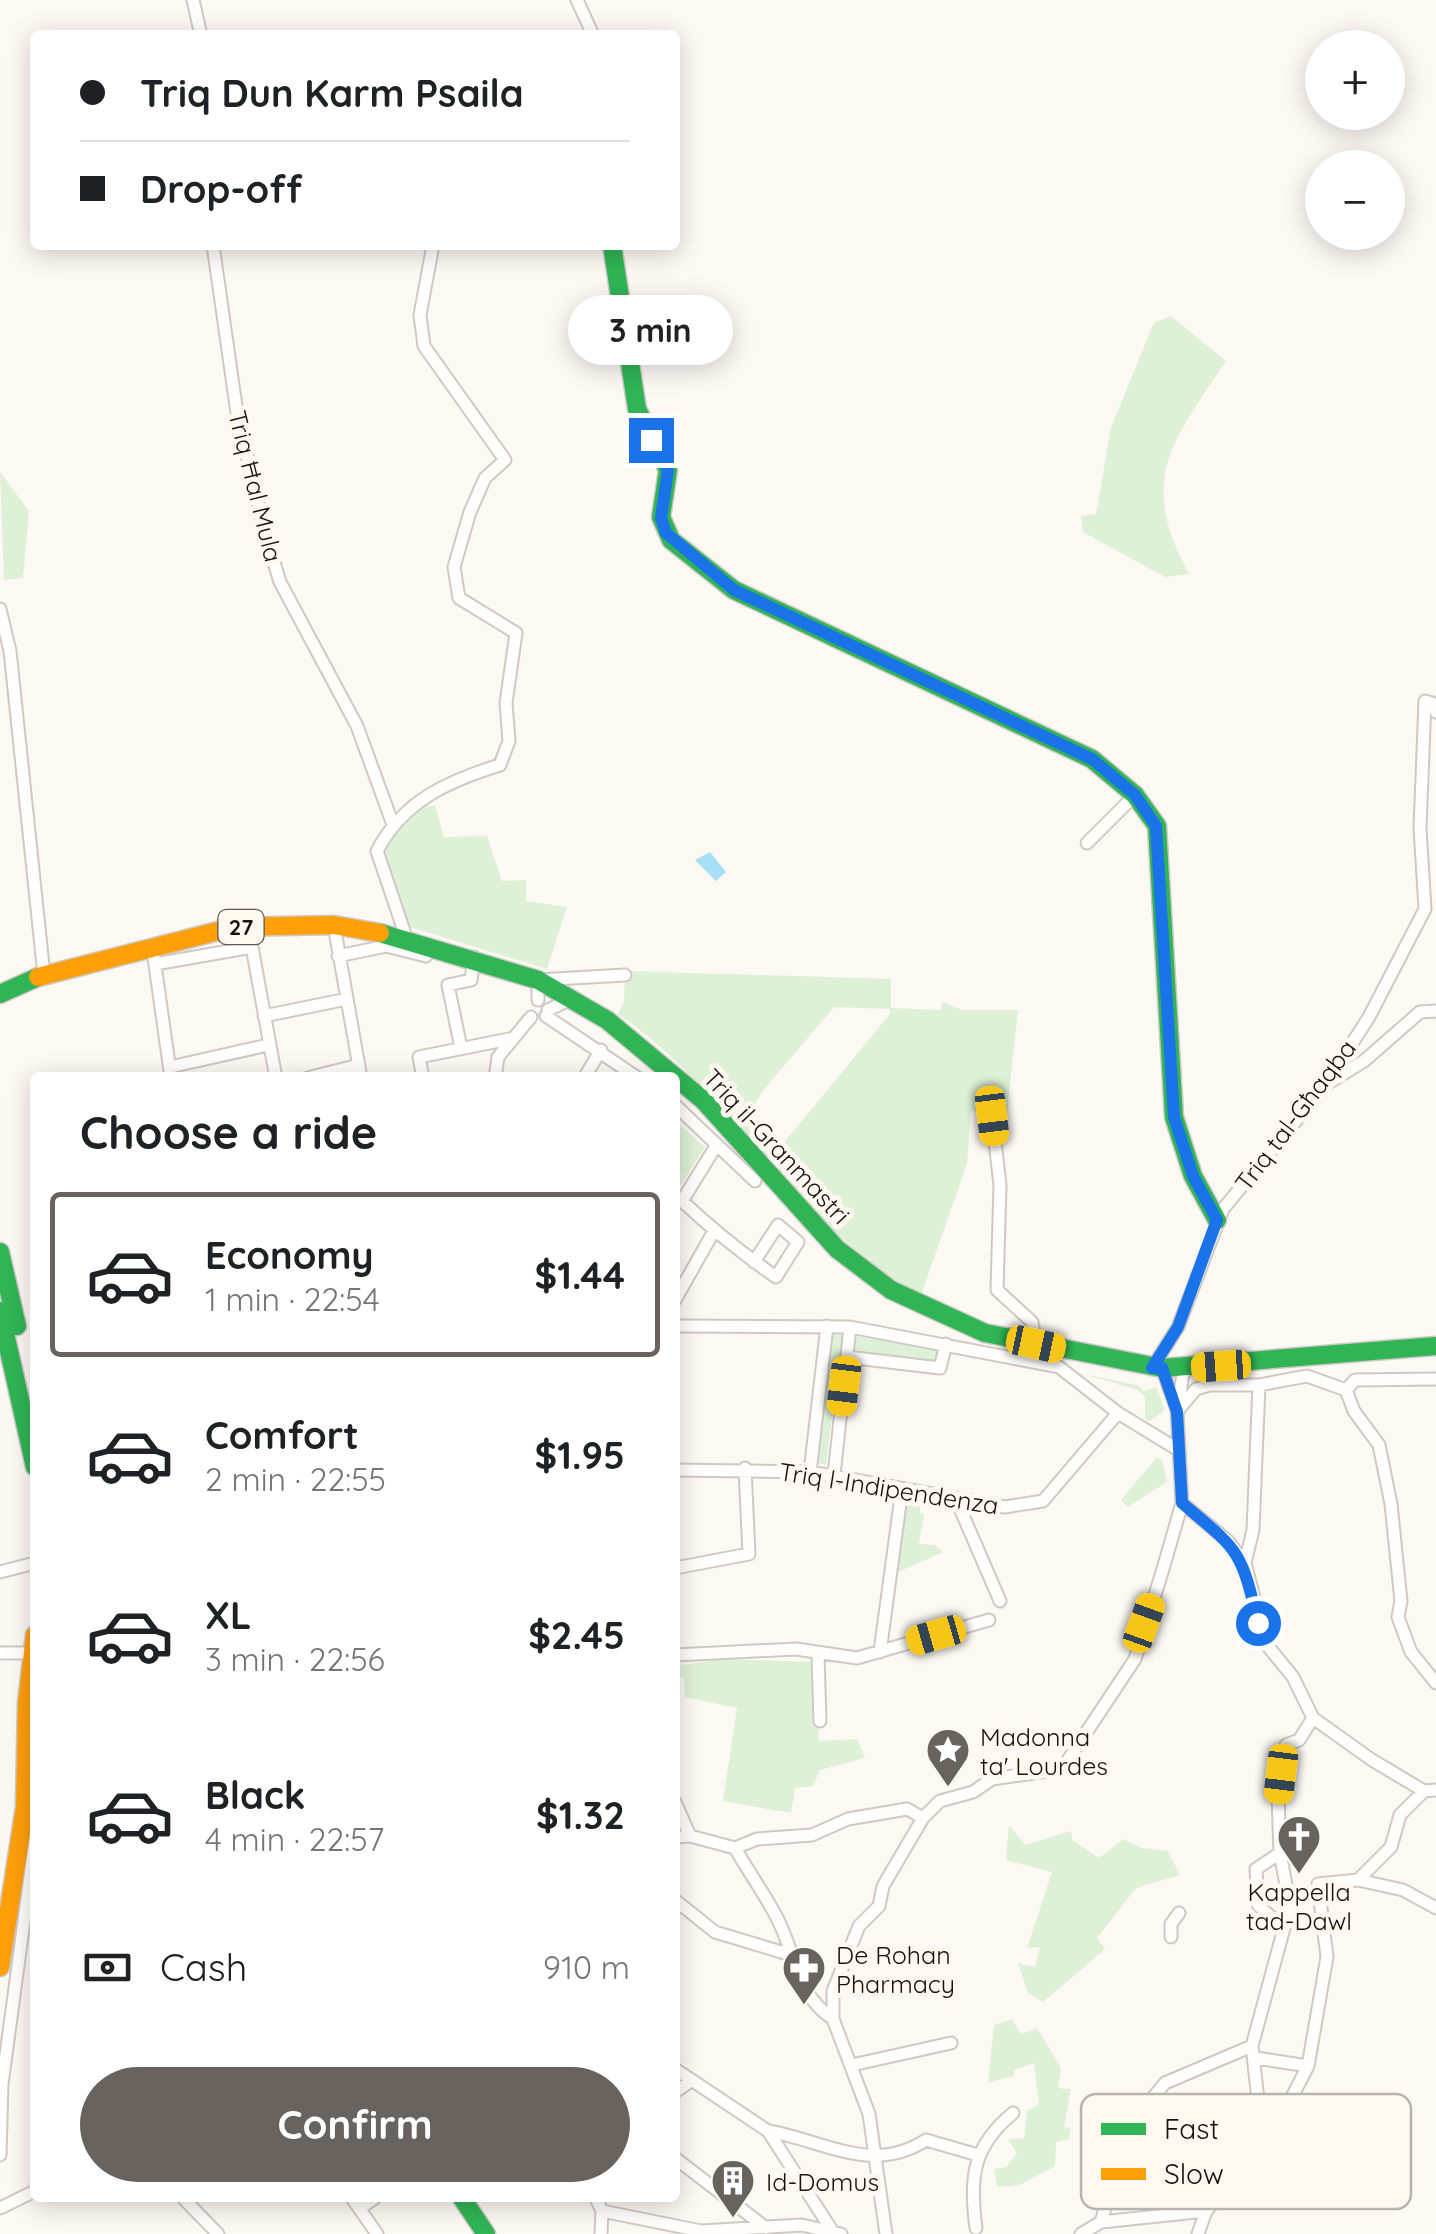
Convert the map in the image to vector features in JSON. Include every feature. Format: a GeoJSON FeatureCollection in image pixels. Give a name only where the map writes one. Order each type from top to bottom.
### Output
{"type":"FeatureCollection","features":[{"type":"Feature","properties":{"kind":"main road"},"geometry":{"type":"LineString","coordinates":[[613,250],[638,408],[668,470],[661,518],[671,540],[734,590],[1092,759],[1135,795],[1156,826],[1174,1117],[1193,1176],[1220,1214]]}},
{"type":"Feature","properties":{"kind":"main road","name":"Triq il-Granmastri"},"geometry":{"type":"LineString","coordinates":[[41,976],[154,956],[234,927],[334,925],[406,937],[538,980],[573,998],[638,1042],[673,1072]]}},
{"type":"Feature","properties":{"kind":"main road","name":"27"},"geometry":{"type":"LineString","coordinates":[[0,986],[41,976]]}},
{"type":"Feature","properties":{"kind":"main road","name":"Triq il-Granmastri"},"geometry":{"type":"LineString","coordinates":[[680,1078],[784,1194],[863,1271],[952,1320],[1036,1344],[1157,1368],[1436,1346]]}},
{"type":"Feature","properties":{"kind":"main road"},"geometry":{"type":"LineString","coordinates":[[0,1252],[30,1382]]}},
{"type":"Feature","properties":{"kind":"main road"},"geometry":{"type":"LineString","coordinates":[[0,1311],[30,1445]]}},
{"type":"Feature","properties":{"kind":"main road"},"geometry":{"type":"LineString","coordinates":[[25,1807],[30,1717]]}},
{"type":"Feature","properties":{"kind":"main road"},"geometry":{"type":"LineString","coordinates":[[0,1966],[30,1785]]}},
{"type":"Feature","properties":{"kind":"main road"},"geometry":{"type":"LineString","coordinates":[[465,2202],[486,2234]]}},
{"type":"Feature","properties":{"kind":"street"},"geometry":{"type":"LineString","coordinates":[[192,0],[200,30]]}},
{"type":"Feature","properties":{"kind":"street"},"geometry":{"type":"LineString","coordinates":[[577,0],[590,30]]}},
{"type":"Feature","properties":{"kind":"street","name":"Triq Ħal Mula"},"geometry":{"type":"LineString","coordinates":[[214,250],[236,413],[280,582],[357,726],[392,822]]}},
{"type":"Feature","properties":{"kind":"street"},"geometry":{"type":"LineString","coordinates":[[406,937],[377,850],[392,822],[452,780],[500,764],[508,740],[506,703],[516,633],[459,598],[454,568],[485,478],[504,460],[424,346],[420,315],[432,250]]}},
{"type":"Feature","properties":{"kind":"street"},"geometry":{"type":"LineString","coordinates":[[0,609],[10,651],[41,976]]}},
{"type":"Feature","properties":{"kind":"street","name":"Triq tal-Għaqba"},"geometry":{"type":"LineString","coordinates":[[1157,1368],[1178,1327],[1220,1214],[1324,1087],[1369,1016],[1425,909],[1420,828],[1425,700],[1432,703],[1436,712]]}},
{"type":"Feature","properties":{"kind":"street"},"geometry":{"type":"LineString","coordinates":[[1087,843],[1135,795]]}},
{"type":"Feature","properties":{"kind":"street"},"geometry":{"type":"LineString","coordinates":[[334,925],[360,1071]]}},
{"type":"Feature","properties":{"kind":"street"},"geometry":{"type":"LineString","coordinates":[[338,956],[386,946],[426,956]]}},
{"type":"Feature","properties":{"kind":"street"},"geometry":{"type":"LineString","coordinates":[[268,1045],[170,1072],[154,956],[252,947],[275,1072]]}},
{"type":"Feature","properties":{"kind":"street"},"geometry":{"type":"LineString","coordinates":[[461,1048],[448,986],[471,980],[474,957]]}},
{"type":"Feature","properties":{"kind":"street"},"geometry":{"type":"LineString","coordinates":[[544,1009],[538,980],[625,975]]}},
{"type":"Feature","properties":{"kind":"street"},"geometry":{"type":"LineString","coordinates":[[544,1009],[573,998]]}},
{"type":"Feature","properties":{"kind":"street"},"geometry":{"type":"LineString","coordinates":[[264,1016],[346,1000]]}},
{"type":"Feature","properties":{"kind":"street"},"geometry":{"type":"LineString","coordinates":[[496,1072],[498,1057],[509,1039],[531,1017],[529,1004],[544,1009],[630,1072]]}},
{"type":"Feature","properties":{"kind":"street"},"geometry":{"type":"LineString","coordinates":[[1324,1087],[1364,1061],[1420,1012],[1436,1011]]}},
{"type":"Feature","properties":{"kind":"street"},"geometry":{"type":"LineString","coordinates":[[423,1072],[419,1057],[509,1039]]}},
{"type":"Feature","properties":{"kind":"street"},"geometry":{"type":"LineString","coordinates":[[588,1072],[601,1050]]}},
{"type":"Feature","properties":{"kind":"street"},"geometry":{"type":"LineString","coordinates":[[680,1109],[755,1180]]}},
{"type":"Feature","properties":{"kind":"street"},"geometry":{"type":"LineString","coordinates":[[992,1116],[1000,1185],[997,1290],[1032,1322],[1036,1344]]}},
{"type":"Feature","properties":{"kind":"street"},"geometry":{"type":"LineString","coordinates":[[680,1198],[716,1146]]}},
{"type":"Feature","properties":{"kind":"street"},"geometry":{"type":"LineString","coordinates":[[680,1203],[750,1258]]}},
{"type":"Feature","properties":{"kind":"street"},"geometry":{"type":"LineString","coordinates":[[680,1291],[714,1231]]}},
{"type":"Feature","properties":{"kind":"street"},"geometry":{"type":"LineString","coordinates":[[680,1326],[850,1326],[1058,1368],[1118,1414],[1177,1449]]}},
{"type":"Feature","properties":{"kind":"street"},"geometry":{"type":"LineString","coordinates":[[810,1472],[827,1326]]}},
{"type":"Feature","properties":{"kind":"street"},"geometry":{"type":"LineString","coordinates":[[834,1475],[850,1326]]}},
{"type":"Feature","properties":{"kind":"street"},"geometry":{"type":"LineString","coordinates":[[848,1357],[940,1368],[946,1344]]}},
{"type":"Feature","properties":{"kind":"street"},"geometry":{"type":"LineString","coordinates":[[1157,1368],[1177,1412]]}},
{"type":"Feature","properties":{"kind":"street"},"geometry":{"type":"LineString","coordinates":[[886,2234],[872,2159],[869,2114],[832,2019],[833,1991],[858,1926],[879,1906],[882,1886],[923,1818],[940,1801],[973,1792],[992,1779],[1062,1769],[1135,1659],[1182,1503],[1177,1412],[1184,1368]]}},
{"type":"Feature","properties":{"kind":"street"},"geometry":{"type":"LineString","coordinates":[[1177,1412],[1196,1390],[1210,1385],[1258,1386],[1307,1376],[1346,1390],[1354,1411],[1378,1445],[1391,1504],[1401,1601],[1398,1617],[1410,1652],[1436,1684]]}},
{"type":"Feature","properties":{"kind":"street"},"geometry":{"type":"LineString","coordinates":[[1346,1390],[1355,1380],[1436,1379]]}},
{"type":"Feature","properties":{"kind":"street"},"geometry":{"type":"LineString","coordinates":[[1245,1563],[1253,1530],[1258,1386]]}},
{"type":"Feature","properties":{"kind":"street","name":"Triq l-Indipendenza"},"geometry":{"type":"LineString","coordinates":[[680,1470],[810,1472],[1005,1507],[1043,1501],[1118,1414]]}},
{"type":"Feature","properties":{"kind":"street"},"geometry":{"type":"LineString","coordinates":[[680,1567],[749,1554],[745,1468]]}},
{"type":"Feature","properties":{"kind":"street"},"geometry":{"type":"LineString","coordinates":[[880,1652],[902,1490]]}},
{"type":"Feature","properties":{"kind":"street"},"geometry":{"type":"LineString","coordinates":[[956,1499],[1000,1601]]}},
{"type":"Feature","properties":{"kind":"street"},"geometry":{"type":"LineString","coordinates":[[1182,1503],[1228,1541],[1245,1563],[1266,1644],[1293,1678],[1314,1718],[1430,1790],[1400,1816],[1391,1847],[1358,1880]]}},
{"type":"Feature","properties":{"kind":"street"},"geometry":{"type":"LineString","coordinates":[[0,1572],[30,1564]]}},
{"type":"Feature","properties":{"kind":"street"},"geometry":{"type":"LineString","coordinates":[[680,1655],[796,1650],[857,1658],[989,1620]]}},
{"type":"Feature","properties":{"kind":"street"},"geometry":{"type":"LineString","coordinates":[[0,1653],[30,1646]]}},
{"type":"Feature","properties":{"kind":"street"},"geometry":{"type":"LineString","coordinates":[[818,1654],[820,1720]]}},
{"type":"Feature","properties":{"kind":"street"},"geometry":{"type":"LineString","coordinates":[[1258,2094],[1254,2052],[1290,1906],[1280,1852],[1278,1796],[1286,1745],[1299,1740],[1314,1718]]}},
{"type":"Feature","properties":{"kind":"street"},"geometry":{"type":"LineString","coordinates":[[680,1837],[734,1848],[756,1839],[812,1835],[848,1819],[907,1809],[923,1818]]}},
{"type":"Feature","properties":{"kind":"street"},"geometry":{"type":"LineString","coordinates":[[680,1813],[690,1836]]}},
{"type":"Feature","properties":{"kind":"street"},"geometry":{"type":"LineString","coordinates":[[734,1848],[778,1919],[788,1954],[820,2011],[832,2019]]}},
{"type":"Feature","properties":{"kind":"street"},"geometry":{"type":"LineString","coordinates":[[1280,1852],[1256,1869],[1258,1905],[1284,1930]]}},
{"type":"Feature","properties":{"kind":"street"},"geometry":{"type":"LineString","coordinates":[[0,2155],[2,2084],[30,1877]]}},
{"type":"Feature","properties":{"kind":"street"},"geometry":{"type":"LineString","coordinates":[[1293,2094],[1308,2066],[1327,1957],[1317,1903],[1318,1884],[1358,1880],[1403,1890],[1436,1908]]}},
{"type":"Feature","properties":{"kind":"street"},"geometry":{"type":"LineString","coordinates":[[1290,1906],[1317,1903]]}},
{"type":"Feature","properties":{"kind":"street"},"geometry":{"type":"LineString","coordinates":[[680,1904],[715,1932],[788,1954]]}},
{"type":"Feature","properties":{"kind":"street"},"geometry":{"type":"LineString","coordinates":[[1171,1937],[1171,1924],[1178,1913]]}},
{"type":"Feature","properties":{"kind":"street"},"geometry":{"type":"LineString","coordinates":[[852,2065],[951,2043]]}},
{"type":"Feature","properties":{"kind":"street"},"geometry":{"type":"LineString","coordinates":[[1156,2094],[1165,2083],[1254,2052],[1308,2066]]}},
{"type":"Feature","properties":{"kind":"street"},"geometry":{"type":"LineString","coordinates":[[680,2073],[768,2131],[872,2159],[904,2154],[926,2140],[978,2154]]}},
{"type":"Feature","properties":{"kind":"street"},"geometry":{"type":"LineString","coordinates":[[680,2089],[691,2081]]}},
{"type":"Feature","properties":{"kind":"street"},"geometry":{"type":"LineString","coordinates":[[977,2232],[972,2199],[978,2154],[990,2132],[1013,2113]]}},
{"type":"Feature","properties":{"kind":"street"},"geometry":{"type":"LineString","coordinates":[[768,2131],[837,2233]]}},
{"type":"Feature","properties":{"kind":"street"},"geometry":{"type":"LineString","coordinates":[[680,2162],[766,2228]]}},
{"type":"Feature","properties":{"kind":"street"},"geometry":{"type":"LineString","coordinates":[[0,2208],[30,2193]]}},
{"type":"Feature","properties":{"kind":"street"},"geometry":{"type":"LineString","coordinates":[[187,2202],[218,2234]]}},
{"type":"Feature","properties":{"kind":"street"},"geometry":{"type":"LineString","coordinates":[[598,2202],[602,2210],[600,2234]]}},
{"type":"Feature","properties":{"kind":"street"},"geometry":{"type":"LineString","coordinates":[[356,2203],[377,2234]]}},
{"type":"Feature","properties":{"kind":"street"},"geometry":{"type":"LineString","coordinates":[[1100,2222],[1104,2209]]}},
{"type":"Feature","properties":{"kind":"street"},"geometry":{"type":"LineString","coordinates":[[602,2210],[701,2230],[743,2232],[802,2225],[837,2233]]}},
{"type":"Feature","properties":{"kind":"street"},"geometry":{"type":"LineString","coordinates":[[1081,2234],[1100,2222],[1206,2211],[1198,2234]]}},
{"type":"Feature","properties":{"kind":"green space"},"geometry":{"type":"Polygon","coordinates":[[[1171,316],[1226,361],[1190,415],[1168,462],[1165,512],[1173,541],[1189,574],[1165,577],[1083,532],[1081,516],[1096,514],[1111,427],[1154,323],[1171,316]]]}},
{"type":"Feature","properties":{"kind":"green space"},"geometry":{"type":"Polygon","coordinates":[[[0,472],[29,511],[23,578],[4,580],[0,472]]]}},
{"type":"Feature","properties":{"kind":"green space"},"geometry":{"type":"Polygon","coordinates":[[[426,801],[429,807],[435,805],[444,837],[487,836],[502,881],[526,880],[526,901],[567,907],[547,969],[410,927],[398,905],[383,848],[396,825],[426,801]]]}},
{"type":"Feature","properties":{"kind":"green space"},"geometry":{"type":"Polygon","coordinates":[[[625,971],[891,979],[891,1008],[941,1010],[942,1002],[962,1010],[1018,1010],[1007,1112],[971,1111],[967,1164],[920,1298],[838,1234],[697,1082],[618,1014],[624,1001],[625,971]],[[834,1007],[762,1092],[744,1122],[773,1156],[890,1014],[890,1009],[834,1007]]]}},
{"type":"Feature","properties":{"kind":"green space"},"geometry":{"type":"Polygon","coordinates":[[[680,1128],[705,1147],[680,1186],[680,1128]]]}},
{"type":"Feature","properties":{"kind":"green space"},"geometry":{"type":"Polygon","coordinates":[[[832,1334],[842,1335],[826,1465],[818,1463],[832,1334]]]}},
{"type":"Feature","properties":{"kind":"green space"},"geometry":{"type":"Polygon","coordinates":[[[854,1336],[937,1349],[935,1365],[852,1352],[854,1336]]]}},
{"type":"Feature","properties":{"kind":"green space"},"geometry":{"type":"Polygon","coordinates":[[[1083,1374],[1137,1385],[1144,1391],[1156,1387],[1165,1410],[1150,1421],[1145,1419],[1145,1397],[1138,1390],[1083,1374]]]}},
{"type":"Feature","properties":{"kind":"green space"},"geometry":{"type":"Polygon","coordinates":[[[1157,1457],[1162,1460],[1167,1482],[1128,1507],[1121,1500],[1157,1457]]]}},
{"type":"Feature","properties":{"kind":"green space"},"geometry":{"type":"Polygon","coordinates":[[[914,1502],[920,1504],[920,1513],[924,1514],[919,1544],[935,1545],[943,1552],[896,1573],[906,1507],[914,1502]]]}},
{"type":"Feature","properties":{"kind":"green space"},"geometry":{"type":"Polygon","coordinates":[[[723,1659],[816,1662],[819,1741],[857,1739],[865,1758],[820,1770],[813,1786],[795,1788],[791,1813],[723,1801],[737,1708],[685,1697],[680,1665],[723,1659]]]}},
{"type":"Feature","properties":{"kind":"green space"},"geometry":{"type":"Polygon","coordinates":[[[1009,1825],[1025,1845],[1071,1831],[1072,1840],[1099,1858],[1123,1839],[1142,1848],[1168,1851],[1180,1875],[1136,1888],[1097,1938],[1105,1949],[1043,2002],[1028,1993],[1018,1963],[1035,1967],[1040,1947],[1027,1948],[1052,1872],[1006,1860],[1009,1825]]]}},
{"type":"Feature","properties":{"kind":"green space"},"geometry":{"type":"Polygon","coordinates":[[[1012,2019],[1021,2034],[1037,2028],[1061,2068],[1058,2088],[1071,2089],[1064,2127],[1071,2128],[1069,2139],[1056,2142],[1055,2166],[1020,2185],[997,2187],[994,2169],[1006,2167],[1017,2153],[1008,2140],[1024,2138],[1027,2111],[1039,2104],[1034,2063],[1014,2070],[1014,2076],[988,2083],[994,2025],[1012,2019]]]}},
{"type":"Feature","properties":{"kind":"water"},"geometry":{"type":"Polygon","coordinates":[[[710,852],[726,872],[716,881],[695,860],[710,852]]]}},
{"type":"Feature","properties":{"kind":"traffic: fast"},"geometry":{"type":"LineString","coordinates":[[613,250],[637,409],[668,470],[661,517],[671,540],[734,590],[1092,759],[1135,795],[1157,826],[1174,1117],[1193,1176],[1217,1220]]}},
{"type":"Feature","properties":{"kind":"traffic: fast"},"geometry":{"type":"LineString","coordinates":[[380,933],[538,980],[607,1020],[669,1072]]}},
{"type":"Feature","properties":{"kind":"traffic: fast"},"geometry":{"type":"LineString","coordinates":[[0,994],[38,977]]}},
{"type":"Feature","properties":{"kind":"traffic: fast"},"geometry":{"type":"LineString","coordinates":[[680,1081],[703,1100],[837,1249],[891,1290],[985,1333],[1162,1368],[1436,1346]]}},
{"type":"Feature","properties":{"kind":"traffic: fast"},"geometry":{"type":"LineString","coordinates":[[0,1252],[17,1326]]}},
{"type":"Feature","properties":{"kind":"traffic: fast"},"geometry":{"type":"LineString","coordinates":[[0,1311],[30,1445]]}},
{"type":"Feature","properties":{"kind":"traffic: fast"},"geometry":{"type":"LineString","coordinates":[[465,2202],[486,2234]]}},
{"type":"Feature","properties":{"kind":"traffic: slow"},"geometry":{"type":"LineString","coordinates":[[38,977],[234,927],[334,925],[380,933]]}},
{"type":"Feature","properties":{"kind":"traffic: slow"},"geometry":{"type":"LineString","coordinates":[[0,1967],[25,1807],[30,1678]]}},
{"type":"Feature","properties":{"kind":"place","name":"Madonna ta' Lourdes"},"geometry":{"type":"Point","coordinates":[948,1788]}},
{"type":"Feature","properties":{"kind":"place","name":"Kappella tad-Dawl"},"geometry":{"type":"Point","coordinates":[1299,1875]}},
{"type":"Feature","properties":{"kind":"place","name":"De Rohan Pharmacy"},"geometry":{"type":"Point","coordinates":[804,2006]}},
{"type":"Feature","properties":{"kind":"place","name":"Id-Domus"},"geometry":{"type":"Point","coordinates":[733,2219]}},
{"type":"Feature","properties":{"kind":"route"},"geometry":{"type":"LineString","coordinates":[[651,440],[668,470],[661,518],[666,533],[734,590],[1092,759],[1135,795],[1156,826],[1174,1117],[1193,1176],[1217,1220],[1178,1327],[1152,1368],[1162,1368],[1177,1412],[1182,1503],[1228,1541],[1245,1563],[1258,1623]]}}]}
